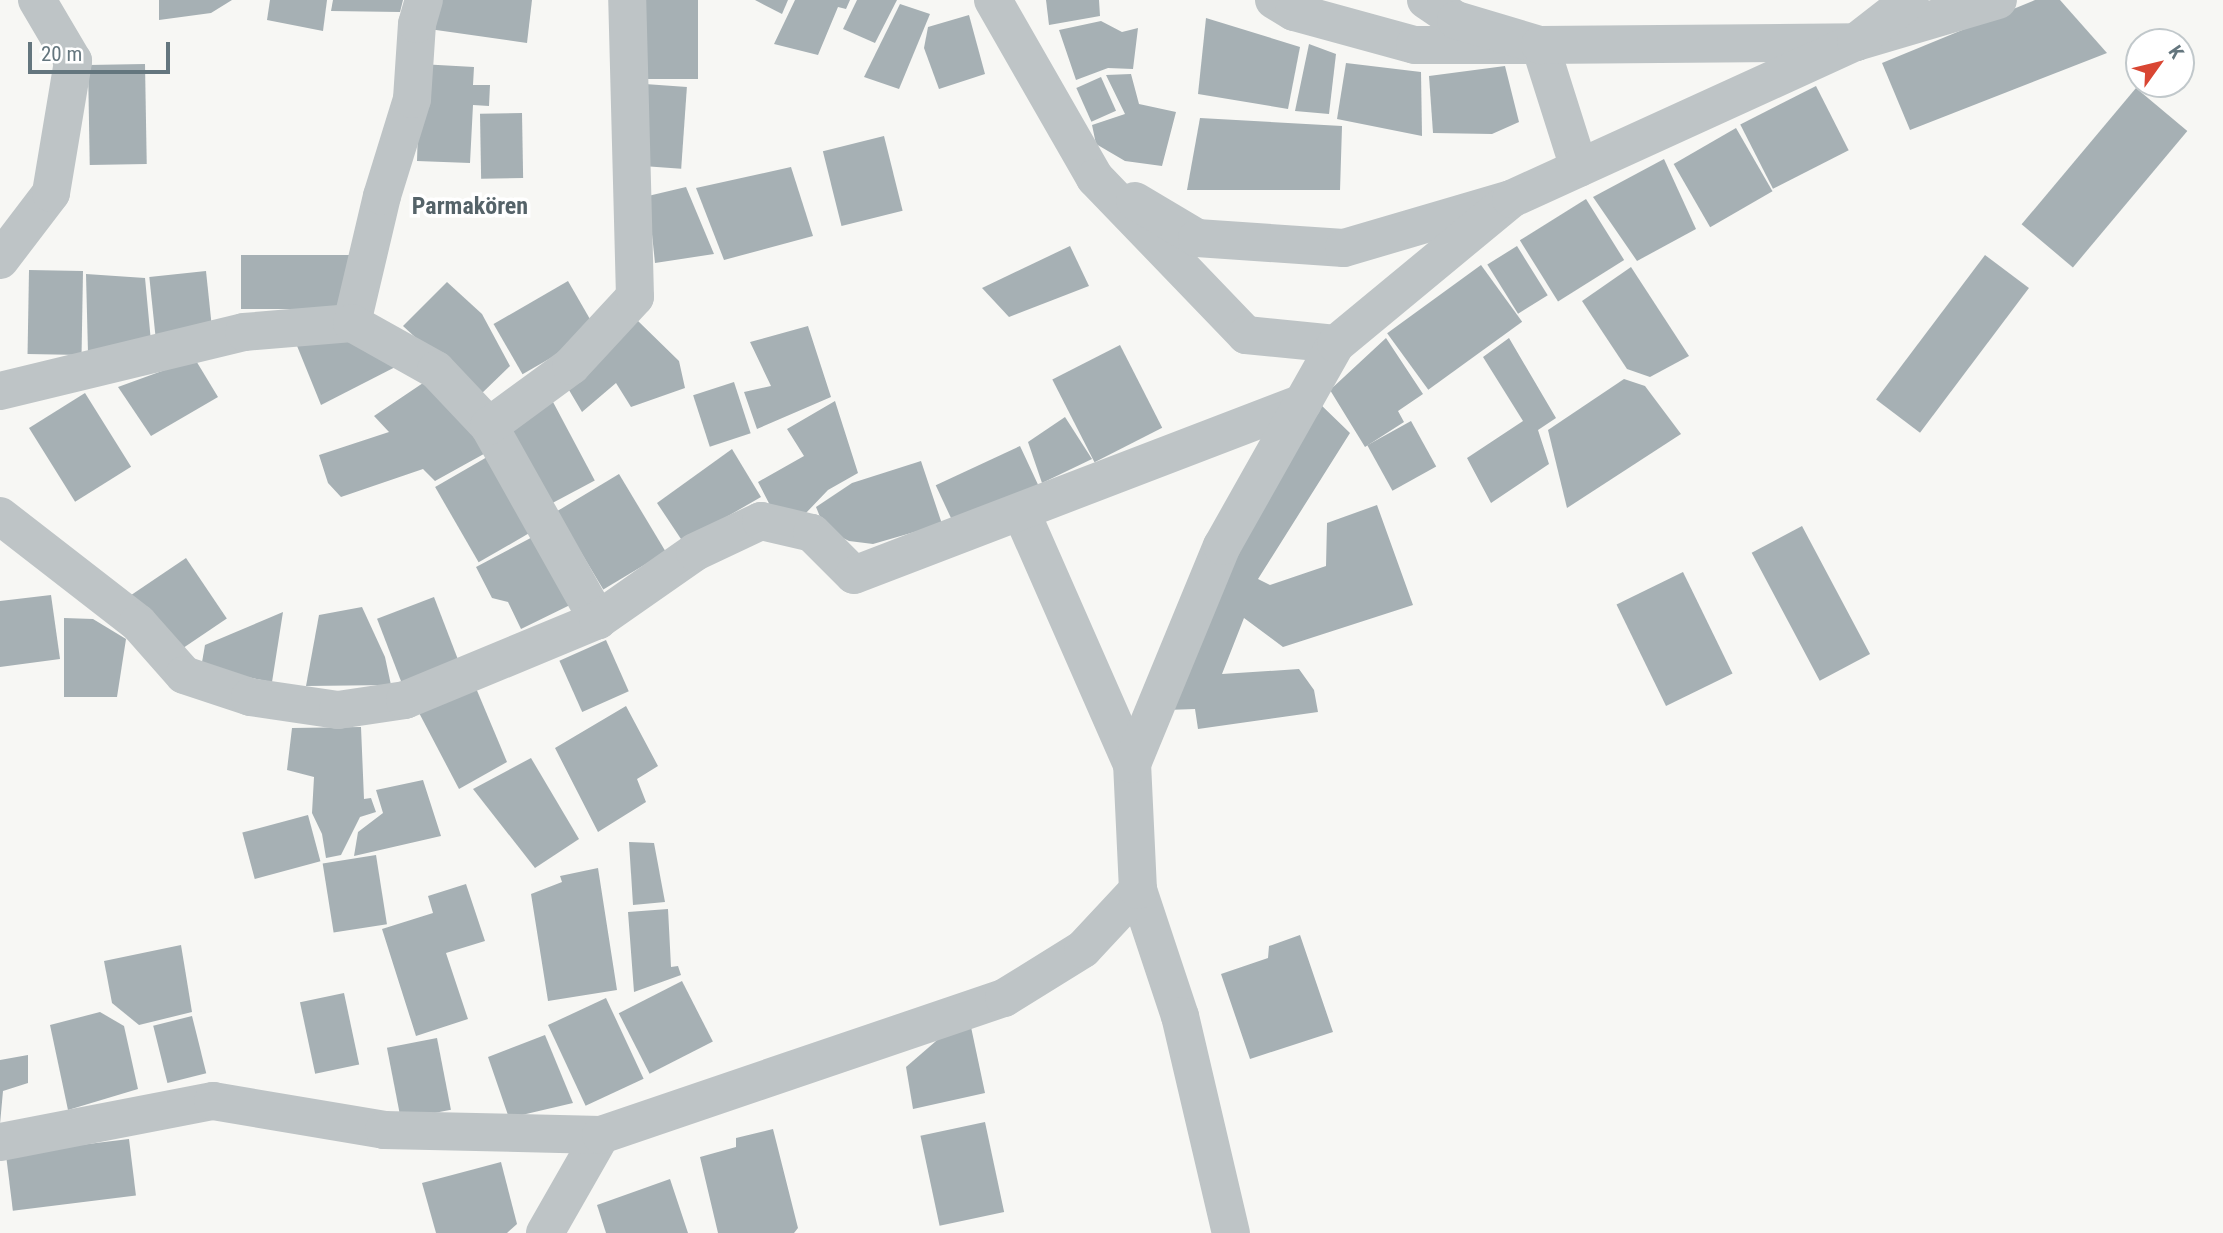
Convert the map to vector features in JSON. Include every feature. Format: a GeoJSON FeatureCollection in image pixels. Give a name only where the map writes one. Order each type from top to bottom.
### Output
{"type":"FeatureCollection","features":[{"type":"Feature","properties":{"kind":"street"},"geometry":{"type":"LineString","coordinates":[[352,323],[382,196],[412,99],[417,24],[424,0]]}},
{"type":"Feature","properties":{"kind":"street"},"geometry":{"type":"LineString","coordinates":[[489,426],[571,366],[635,297],[627,0]]}},
{"type":"Feature","properties":{"kind":"street"},"geometry":{"type":"LineString","coordinates":[[993,0],[1095,178],[1245,335],[1336,344]]}},
{"type":"Feature","properties":{"kind":"street"},"geometry":{"type":"LineString","coordinates":[[1274,0],[1294,12],[1415,46],[1856,42],[1910,0]]}},
{"type":"Feature","properties":{"kind":"street"},"geometry":{"type":"LineString","coordinates":[[1426,0],[1455,20],[1540,45]]}},
{"type":"Feature","properties":{"kind":"street"},"geometry":{"type":"LineString","coordinates":[[1095,178],[1197,238],[1344,248],[1511,199],[1856,42],[1998,0]]}},
{"type":"Feature","properties":{"kind":"street"},"geometry":{"type":"LineString","coordinates":[[0,260],[51,193],[73,61],[49,5]]}},
{"type":"Feature","properties":{"kind":"street"},"geometry":{"type":"LineString","coordinates":[[1540,45],[1579,168]]}},
{"type":"Feature","properties":{"kind":"street"},"geometry":{"type":"LineString","coordinates":[[1132,764],[1222,546],[1336,344],[1511,199]]}},
{"type":"Feature","properties":{"kind":"street"},"geometry":{"type":"LineString","coordinates":[[0,391],[244,332],[352,323],[436,370],[489,426],[598,620]]}},
{"type":"Feature","properties":{"kind":"street"},"geometry":{"type":"LineString","coordinates":[[0,516],[138,623],[184,675],[250,697],[338,710],[405,700],[598,620],[695,552],[761,521],[812,533],[854,575],[1022,514],[1303,403]]}},
{"type":"Feature","properties":{"kind":"street"},"geometry":{"type":"LineString","coordinates":[[1022,514],[1132,764],[1138,890],[1180,1016],[1231,1233]]}},
{"type":"Feature","properties":{"kind":"street"},"geometry":{"type":"LineString","coordinates":[[0,1142],[213,1101],[384,1130],[601,1135],[1004,998],[1083,949],[1138,890]]}},
{"type":"Feature","properties":{"kind":"street"},"geometry":{"type":"LineString","coordinates":[[545,1233],[601,1135]]}},
{"type":"Feature","properties":{"kind":"building"},"geometry":{"type":"Polygon","coordinates":[[[159,0],[232,0],[211,13],[159,20],[159,0]]]}},
{"type":"Feature","properties":{"kind":"building"},"geometry":{"type":"Polygon","coordinates":[[[270,0],[327,0],[323,31],[267,20],[270,0]]]}},
{"type":"Feature","properties":{"kind":"building"},"geometry":{"type":"Polygon","coordinates":[[[333,0],[403,0],[400,12],[331,11],[333,0]]]}},
{"type":"Feature","properties":{"kind":"building"},"geometry":{"type":"Polygon","coordinates":[[[434,0],[532,0],[527,43],[429,29],[434,0]]]}},
{"type":"Feature","properties":{"kind":"building"},"geometry":{"type":"Polygon","coordinates":[[[644,0],[698,0],[698,79],[644,79],[644,0]]]}},
{"type":"Feature","properties":{"kind":"building"},"geometry":{"type":"Polygon","coordinates":[[[755,0],[788,0],[782,14],[755,0]]]}},
{"type":"Feature","properties":{"kind":"building"},"geometry":{"type":"Polygon","coordinates":[[[795,0],[850,0],[846,9],[838,7],[818,55],[774,44],[795,0]]]}},
{"type":"Feature","properties":{"kind":"building"},"geometry":{"type":"Polygon","coordinates":[[[857,0],[897,0],[875,43],[843,29],[857,0]]]}},
{"type":"Feature","properties":{"kind":"building"},"geometry":{"type":"Polygon","coordinates":[[[1046,0],[1099,0],[1100,16],[1049,25],[1046,0]]]}},
{"type":"Feature","properties":{"kind":"building"},"geometry":{"type":"Polygon","coordinates":[[[2035,0],[2060,0],[2107,53],[1910,130],[1882,63],[2035,0]]]}},
{"type":"Feature","properties":{"kind":"building"},"geometry":{"type":"Polygon","coordinates":[[[900,4],[930,14],[899,89],[864,77],[900,4]]]}},
{"type":"Feature","properties":{"kind":"building"},"geometry":{"type":"Polygon","coordinates":[[[969,15],[985,74],[939,89],[924,48],[928,27],[969,15]]]}},
{"type":"Feature","properties":{"kind":"building"},"geometry":{"type":"Polygon","coordinates":[[[1206,18],[1300,47],[1288,109],[1198,94],[1206,18]]]}},
{"type":"Feature","properties":{"kind":"building"},"geometry":{"type":"Polygon","coordinates":[[[1101,21],[1122,32],[1138,28],[1133,69],[1108,68],[1076,80],[1059,30],[1101,21]]]}},
{"type":"Feature","properties":{"kind":"building"},"geometry":{"type":"Polygon","coordinates":[[[1309,44],[1336,54],[1329,114],[1295,111],[1309,44]]]}},
{"type":"Feature","properties":{"kind":"building"},"geometry":{"type":"Polygon","coordinates":[[[1346,63],[1421,72],[1422,136],[1337,119],[1346,63]]]}},
{"type":"Feature","properties":{"kind":"building"},"geometry":{"type":"Polygon","coordinates":[[[145,64],[147,164],[90,165],[88,65],[145,64]]]}},
{"type":"Feature","properties":{"kind":"building"},"geometry":{"type":"Polygon","coordinates":[[[420,64],[474,67],[473,85],[490,85],[489,106],[473,105],[470,163],[417,161],[420,64]]]}},
{"type":"Feature","properties":{"kind":"building"},"geometry":{"type":"Polygon","coordinates":[[[1505,66],[1519,122],[1492,134],[1433,133],[1429,76],[1505,66]]]}},
{"type":"Feature","properties":{"kind":"building"},"geometry":{"type":"Polygon","coordinates":[[[1131,74],[1139,104],[1176,112],[1162,166],[1125,161],[1096,144],[1092,125],[1125,114],[1106,75],[1131,74]]]}},
{"type":"Feature","properties":{"kind":"building"},"geometry":{"type":"Polygon","coordinates":[[[1101,77],[1116,111],[1091,122],[1076,88],[1101,77]]]}},
{"type":"Feature","properties":{"kind":"building"},"geometry":{"type":"Polygon","coordinates":[[[645,84],[687,87],[681,169],[639,166],[645,84]]]}},
{"type":"Feature","properties":{"kind":"building"},"geometry":{"type":"Polygon","coordinates":[[[1816,86],[1849,150],[1773,189],[1740,125],[1816,86]]]}},
{"type":"Feature","properties":{"kind":"building"},"geometry":{"type":"Polygon","coordinates":[[[2128,98],[2148,98],[2187,131],[2073,267],[2022,224],[2128,98]]]}},
{"type":"Feature","properties":{"kind":"building"},"geometry":{"type":"Polygon","coordinates":[[[522,113],[523,178],[481,179],[480,114],[522,113]]]}},
{"type":"Feature","properties":{"kind":"building"},"geometry":{"type":"Polygon","coordinates":[[[1200,118],[1342,126],[1340,190],[1187,190],[1200,118]]]}},
{"type":"Feature","properties":{"kind":"building"},"geometry":{"type":"Polygon","coordinates":[[[1736,128],[1772,191],[1710,227],[1674,164],[1736,128]]]}},
{"type":"Feature","properties":{"kind":"building"},"geometry":{"type":"Polygon","coordinates":[[[884,136],[903,211],[841,226],[823,151],[884,136]]]}},
{"type":"Feature","properties":{"kind":"building"},"geometry":{"type":"Polygon","coordinates":[[[1664,159],[1696,229],[1637,261],[1593,197],[1664,159]]]}},
{"type":"Feature","properties":{"kind":"building"},"geometry":{"type":"Polygon","coordinates":[[[791,167],[813,236],[724,260],[696,188],[791,167]]]}},
{"type":"Feature","properties":{"kind":"building"},"geometry":{"type":"Polygon","coordinates":[[[686,187],[714,254],[655,263],[648,196],[686,187]]]}},
{"type":"Feature","properties":{"kind":"building"},"geometry":{"type":"Polygon","coordinates":[[[1586,199],[1624,260],[1558,301],[1520,240],[1586,199]]]}},
{"type":"Feature","properties":{"kind":"building"},"geometry":{"type":"Polygon","coordinates":[[[1070,246],[1089,286],[1009,317],[982,288],[1070,246]]]}},
{"type":"Feature","properties":{"kind":"building"},"geometry":{"type":"Polygon","coordinates":[[[1517,246],[1548,295],[1518,314],[1487,265],[1517,246]]]}},
{"type":"Feature","properties":{"kind":"building"},"geometry":{"type":"Polygon","coordinates":[[[241,255],[349,255],[349,309],[241,309],[241,255]]]}},
{"type":"Feature","properties":{"kind":"building"},"geometry":{"type":"Polygon","coordinates":[[[1985,255],[2029,288],[1920,433],[1876,400],[1985,255]]]}},
{"type":"Feature","properties":{"kind":"building"},"geometry":{"type":"Polygon","coordinates":[[[1481,265],[1522,322],[1428,390],[1387,333],[1481,265]]]}},
{"type":"Feature","properties":{"kind":"building"},"geometry":{"type":"Polygon","coordinates":[[[1631,267],[1689,356],[1650,377],[1627,369],[1582,301],[1631,267]]]}},
{"type":"Feature","properties":{"kind":"building"},"geometry":{"type":"Polygon","coordinates":[[[29,270],[83,271],[82,355],[28,354],[29,270]]]}},
{"type":"Feature","properties":{"kind":"building"},"geometry":{"type":"Polygon","coordinates":[[[206,271],[212,330],[155,336],[149,277],[206,271]]]}},
{"type":"Feature","properties":{"kind":"building"},"geometry":{"type":"Polygon","coordinates":[[[86,274],[145,278],[151,342],[88,353],[86,274]]]}},
{"type":"Feature","properties":{"kind":"building"},"geometry":{"type":"Polygon","coordinates":[[[568,281],[597,331],[523,374],[494,324],[568,281]]]}},
{"type":"Feature","properties":{"kind":"building"},"geometry":{"type":"Polygon","coordinates":[[[447,282],[482,314],[510,366],[479,396],[403,326],[447,282]]]}},
{"type":"Feature","properties":{"kind":"building"},"geometry":{"type":"Polygon","coordinates":[[[637,320],[679,361],[685,388],[631,407],[616,383],[582,412],[566,385],[637,320]]]}},
{"type":"Feature","properties":{"kind":"building"},"geometry":{"type":"Polygon","coordinates":[[[808,326],[831,397],[757,429],[744,392],[771,386],[750,342],[808,326]]]}},
{"type":"Feature","properties":{"kind":"building"},"geometry":{"type":"Polygon","coordinates":[[[1386,338],[1423,394],[1398,411],[1404,422],[1365,447],[1330,390],[1386,338]]]}},
{"type":"Feature","properties":{"kind":"building"},"geometry":{"type":"Polygon","coordinates":[[[1509,338],[1556,418],[1538,430],[1549,464],[1491,503],[1467,458],[1523,421],[1483,357],[1509,338]]]}},
{"type":"Feature","properties":{"kind":"building"},"geometry":{"type":"Polygon","coordinates":[[[357,340],[407,361],[321,405],[295,341],[357,340]]]}},
{"type":"Feature","properties":{"kind":"building"},"geometry":{"type":"Polygon","coordinates":[[[1120,345],[1162,428],[1095,462],[1052,380],[1120,345]]]}},
{"type":"Feature","properties":{"kind":"building"},"geometry":{"type":"Polygon","coordinates":[[[195,359],[218,397],[151,436],[118,387],[195,359]]]}},
{"type":"Feature","properties":{"kind":"building"},"geometry":{"type":"Polygon","coordinates":[[[1624,379],[1645,386],[1681,434],[1567,508],[1548,430],[1624,379]]]}},
{"type":"Feature","properties":{"kind":"building"},"geometry":{"type":"Polygon","coordinates":[[[734,382],[751,433],[710,447],[693,395],[734,382]]]}},
{"type":"Feature","properties":{"kind":"building"},"geometry":{"type":"Polygon","coordinates":[[[423,383],[491,450],[435,481],[423,469],[341,497],[328,483],[319,455],[389,432],[374,416],[423,383]]]}},
{"type":"Feature","properties":{"kind":"building"},"geometry":{"type":"Polygon","coordinates":[[[85,393],[131,467],[75,502],[29,428],[85,393]]]}},
{"type":"Feature","properties":{"kind":"building"},"geometry":{"type":"Polygon","coordinates":[[[835,401],[858,473],[828,490],[805,514],[773,511],[758,482],[804,456],[787,429],[835,401]]]}},
{"type":"Feature","properties":{"kind":"building"},"geometry":{"type":"Polygon","coordinates":[[[553,402],[595,481],[544,507],[503,429],[553,402]]]}},
{"type":"Feature","properties":{"kind":"building"},"geometry":{"type":"Polygon","coordinates":[[[1319,403],[1350,433],[1258,579],[1270,585],[1326,566],[1327,523],[1377,505],[1413,605],[1283,647],[1244,618],[1222,674],[1299,669],[1314,690],[1318,712],[1198,729],[1195,709],[1166,710],[1234,548],[1319,403]]]}},
{"type":"Feature","properties":{"kind":"building"},"geometry":{"type":"Polygon","coordinates":[[[1065,417],[1092,459],[1042,483],[1028,442],[1065,417]]]}},
{"type":"Feature","properties":{"kind":"building"},"geometry":{"type":"Polygon","coordinates":[[[1411,421],[1436,466],[1392,491],[1367,445],[1411,421]]]}},
{"type":"Feature","properties":{"kind":"building"},"geometry":{"type":"Polygon","coordinates":[[[1020,446],[1039,487],[955,526],[936,485],[1020,446]]]}},
{"type":"Feature","properties":{"kind":"building"},"geometry":{"type":"Polygon","coordinates":[[[732,449],[761,497],[683,542],[657,503],[732,449]]]}},
{"type":"Feature","properties":{"kind":"building"},"geometry":{"type":"Polygon","coordinates":[[[494,453],[538,528],[479,562],[435,487],[494,453]]]}},
{"type":"Feature","properties":{"kind":"building"},"geometry":{"type":"Polygon","coordinates":[[[921,461],[942,524],[873,544],[849,541],[825,529],[816,507],[852,483],[921,461]]]}},
{"type":"Feature","properties":{"kind":"building"},"geometry":{"type":"Polygon","coordinates":[[[619,474],[666,552],[603,590],[556,512],[619,474]]]}},
{"type":"Feature","properties":{"kind":"building"},"geometry":{"type":"Polygon","coordinates":[[[1802,526],[1870,654],[1820,681],[1752,553],[1802,526]]]}},
{"type":"Feature","properties":{"kind":"building"},"geometry":{"type":"Polygon","coordinates":[[[540,533],[570,605],[521,629],[508,602],[492,598],[476,567],[540,533]]]}},
{"type":"Feature","properties":{"kind":"building"},"geometry":{"type":"Polygon","coordinates":[[[186,558],[227,619],[168,658],[127,598],[186,558]]]}},
{"type":"Feature","properties":{"kind":"building"},"geometry":{"type":"Polygon","coordinates":[[[1683,572],[1733,674],[1666,706],[1616,604],[1683,572]]]}},
{"type":"Feature","properties":{"kind":"building"},"geometry":{"type":"Polygon","coordinates":[[[51,595],[60,659],[0,667],[0,601],[51,595]]]}},
{"type":"Feature","properties":{"kind":"building"},"geometry":{"type":"Polygon","coordinates":[[[434,597],[458,660],[401,682],[377,619],[434,597]]]}},
{"type":"Feature","properties":{"kind":"building"},"geometry":{"type":"Polygon","coordinates":[[[362,607],[385,657],[391,685],[306,686],[319,615],[362,607]]]}},
{"type":"Feature","properties":{"kind":"building"},"geometry":{"type":"Polygon","coordinates":[[[283,612],[272,682],[201,668],[205,645],[283,612]]]}},
{"type":"Feature","properties":{"kind":"building"},"geometry":{"type":"Polygon","coordinates":[[[64,618],[93,619],[126,639],[117,697],[64,697],[64,618]]]}},
{"type":"Feature","properties":{"kind":"building"},"geometry":{"type":"Polygon","coordinates":[[[606,640],[629,691],[582,712],[559,661],[606,640]]]}},
{"type":"Feature","properties":{"kind":"building"},"geometry":{"type":"Polygon","coordinates":[[[473,681],[507,762],[459,789],[417,709],[473,681]]]}},
{"type":"Feature","properties":{"kind":"building"},"geometry":{"type":"Polygon","coordinates":[[[626,706],[658,766],[637,779],[646,802],[598,832],[555,748],[626,706]]]}},
{"type":"Feature","properties":{"kind":"building"},"geometry":{"type":"Polygon","coordinates":[[[361,727],[364,799],[371,798],[376,812],[360,817],[341,855],[326,858],[322,834],[312,813],[314,777],[287,770],[292,728],[361,727]]]}},
{"type":"Feature","properties":{"kind":"building"},"geometry":{"type":"Polygon","coordinates":[[[531,758],[579,839],[535,868],[473,789],[531,758]]]}},
{"type":"Feature","properties":{"kind":"building"},"geometry":{"type":"Polygon","coordinates":[[[423,780],[441,836],[354,856],[358,832],[383,813],[376,790],[423,780]]]}},
{"type":"Feature","properties":{"kind":"building"},"geometry":{"type":"Polygon","coordinates":[[[308,815],[320,861],[255,879],[242,833],[308,815]]]}},
{"type":"Feature","properties":{"kind":"building"},"geometry":{"type":"Polygon","coordinates":[[[629,842],[654,843],[665,902],[633,905],[629,842]]]}},
{"type":"Feature","properties":{"kind":"building"},"geometry":{"type":"Polygon","coordinates":[[[376,855],[387,924],[334,933],[323,863],[376,855]]]}},
{"type":"Feature","properties":{"kind":"building"},"geometry":{"type":"Polygon","coordinates":[[[598,868],[617,990],[548,1001],[531,894],[562,882],[560,876],[598,868]]]}},
{"type":"Feature","properties":{"kind":"building"},"geometry":{"type":"Polygon","coordinates":[[[466,884],[485,941],[446,953],[468,1019],[416,1036],[382,929],[433,913],[428,896],[466,884]]]}},
{"type":"Feature","properties":{"kind":"building"},"geometry":{"type":"Polygon","coordinates":[[[668,909],[671,967],[678,966],[681,975],[634,992],[628,912],[668,909]]]}},
{"type":"Feature","properties":{"kind":"building"},"geometry":{"type":"Polygon","coordinates":[[[1300,935],[1333,1032],[1250,1059],[1221,974],[1268,958],[1269,946],[1300,935]]]}},
{"type":"Feature","properties":{"kind":"building"},"geometry":{"type":"Polygon","coordinates":[[[181,945],[192,1012],[139,1025],[112,1003],[104,961],[181,945]]]}},
{"type":"Feature","properties":{"kind":"building"},"geometry":{"type":"Polygon","coordinates":[[[682,981],[713,1042],[650,1074],[619,1013],[682,981]]]}},
{"type":"Feature","properties":{"kind":"building"},"geometry":{"type":"Polygon","coordinates":[[[344,993],[359,1064],[315,1074],[300,1002],[344,993]]]}},
{"type":"Feature","properties":{"kind":"building"},"geometry":{"type":"Polygon","coordinates":[[[606,998],[644,1079],[586,1106],[548,1025],[606,998]]]}},
{"type":"Feature","properties":{"kind":"building"},"geometry":{"type":"Polygon","coordinates":[[[100,1012],[124,1026],[138,1089],[68,1110],[50,1025],[100,1012]]]}},
{"type":"Feature","properties":{"kind":"building"},"geometry":{"type":"Polygon","coordinates":[[[192,1016],[206,1073],[167,1083],[153,1026],[192,1016]]]}},
{"type":"Feature","properties":{"kind":"building"},"geometry":{"type":"Polygon","coordinates":[[[971,1027],[985,1093],[913,1109],[906,1067],[943,1035],[971,1027]]]}},
{"type":"Feature","properties":{"kind":"building"},"geometry":{"type":"Polygon","coordinates":[[[545,1035],[573,1103],[509,1118],[488,1057],[545,1035]]]}},
{"type":"Feature","properties":{"kind":"building"},"geometry":{"type":"Polygon","coordinates":[[[437,1038],[451,1110],[401,1119],[387,1048],[437,1038]]]}},
{"type":"Feature","properties":{"kind":"building"},"geometry":{"type":"Polygon","coordinates":[[[28,1055],[28,1083],[3,1091],[0,1124],[0,1060],[28,1055]]]}},
{"type":"Feature","properties":{"kind":"building"},"geometry":{"type":"Polygon","coordinates":[[[985,1122],[1004,1212],[940,1226],[920,1136],[985,1122]]]}},
{"type":"Feature","properties":{"kind":"building"},"geometry":{"type":"Polygon","coordinates":[[[773,1129],[798,1228],[794,1233],[718,1233],[700,1157],[736,1147],[736,1138],[773,1129]]]}},
{"type":"Feature","properties":{"kind":"building"},"geometry":{"type":"Polygon","coordinates":[[[129,1139],[136,1196],[13,1211],[6,1154],[129,1139]]]}},
{"type":"Feature","properties":{"kind":"building"},"geometry":{"type":"Polygon","coordinates":[[[501,1162],[517,1224],[507,1233],[436,1233],[422,1183],[501,1162]]]}},
{"type":"Feature","properties":{"kind":"building"},"geometry":{"type":"Polygon","coordinates":[[[670,1179],[688,1233],[606,1233],[597,1205],[670,1179]]]}},
{"type":"Feature","properties":{"kind":"district","name":"Parmakören"},"geometry":{"type":"Point","coordinates":[470,207]}}]}
